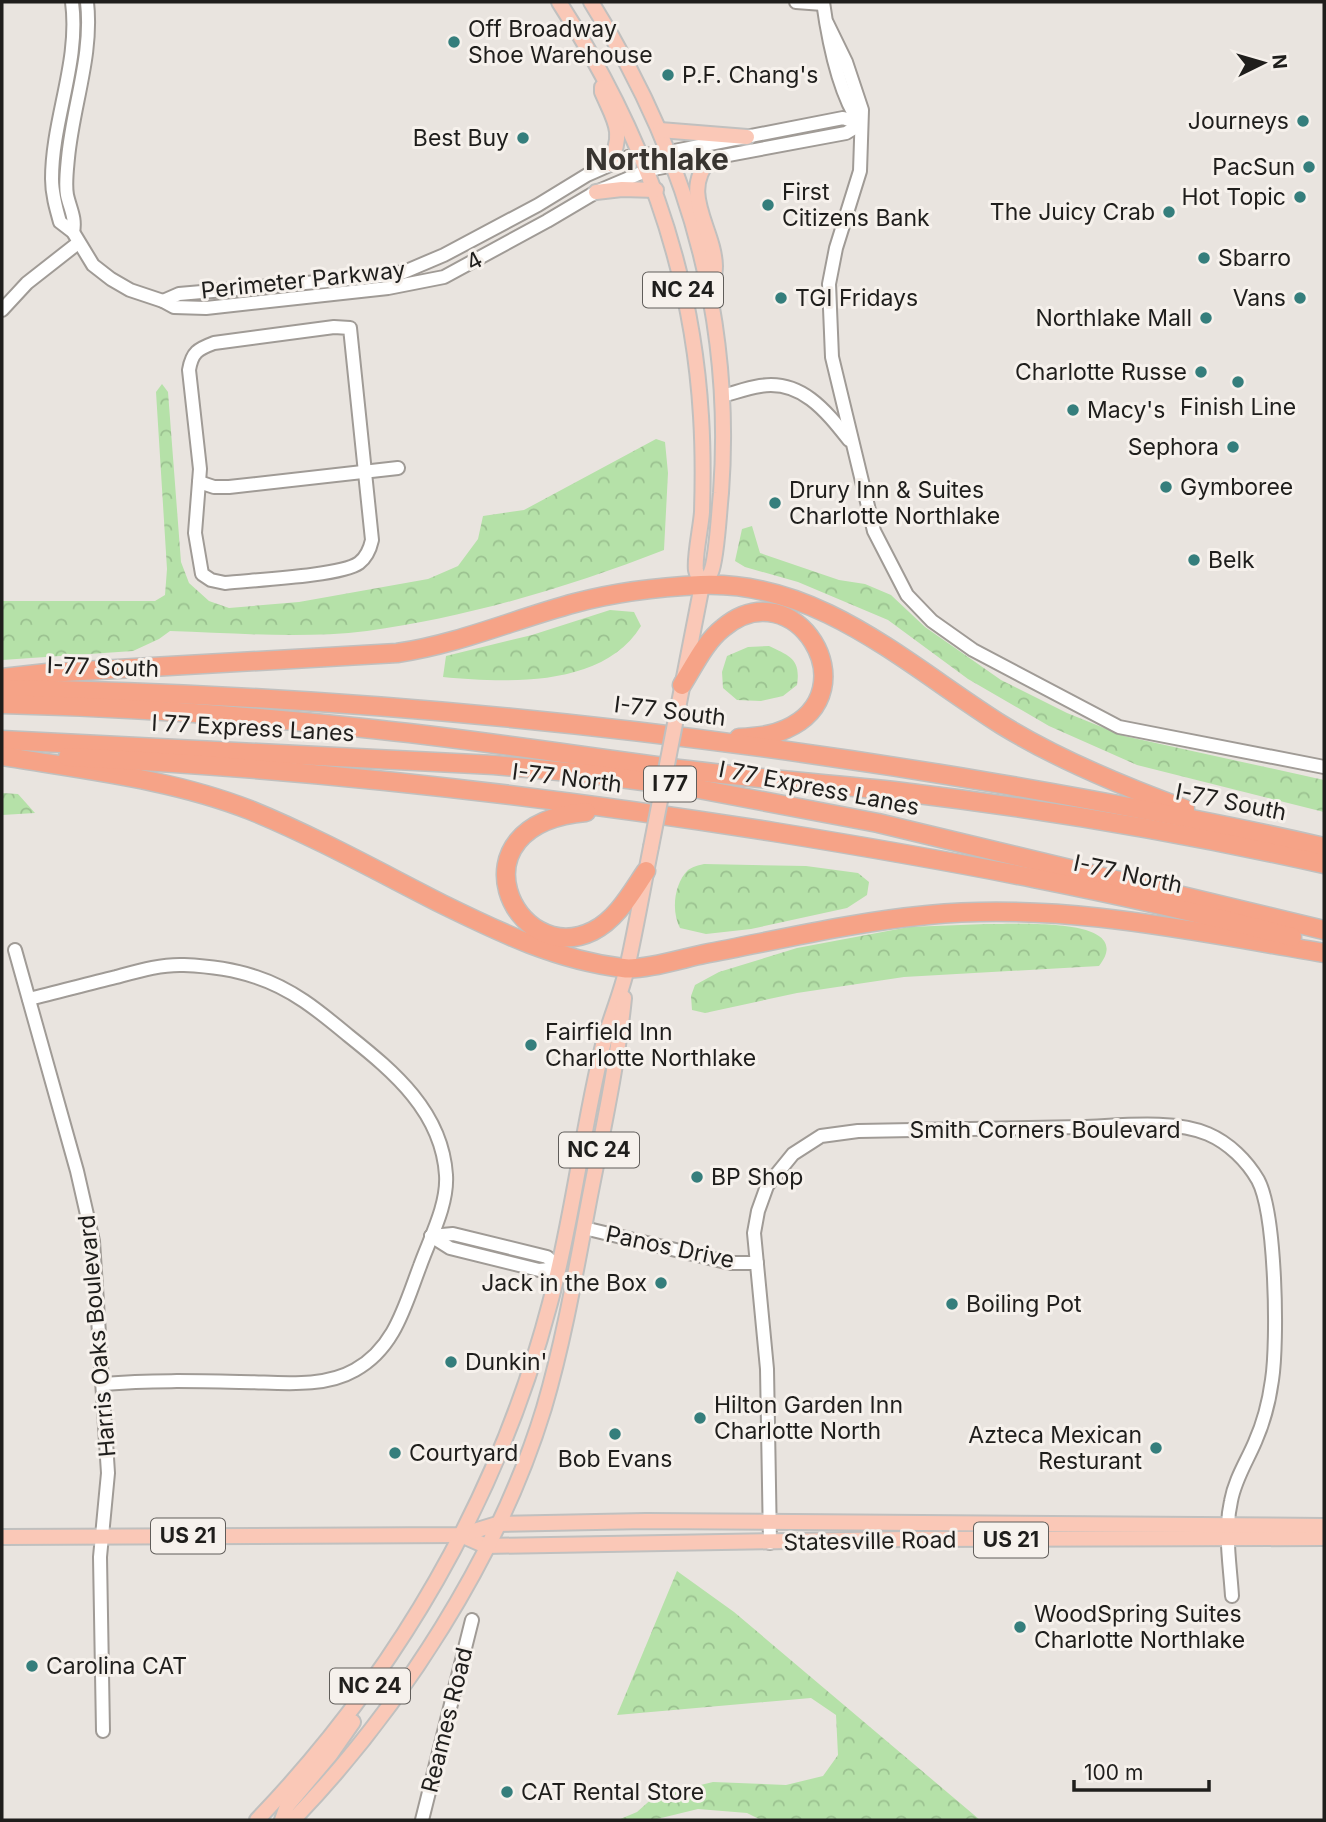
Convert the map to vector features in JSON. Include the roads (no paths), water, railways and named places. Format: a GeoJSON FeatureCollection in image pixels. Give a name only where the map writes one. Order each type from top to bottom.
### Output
{"type":"FeatureCollection","features":[{"type":"Feature","properties":{"kind":"highway"},"geometry":{"type":"LineString","coordinates":[[2,678],[47,673],[397,653],[452,642],[594,598],[650,589],[726,585],[769,593],[832,615],[875,639],[993,719],[1037,744],[1119,784],[1231,826]]}},
{"type":"Feature","properties":{"kind":"highway"},"geometry":{"type":"LineString","coordinates":[[680,694],[715,636],[729,623],[746,615],[774,614],[792,620],[806,631],[819,651],[823,682],[814,707],[802,719],[787,729],[768,735],[710,741]]}},
{"type":"Feature","properties":{"kind":"highway","name":"I-77 South"},"geometry":{"type":"LineString","coordinates":[[2,689],[168,694],[366,706],[538,721],[710,741],[918,771],[1231,826],[1324,846]]}},
{"type":"Feature","properties":{"kind":"highway","name":"I 77 Express Lanes"},"geometry":{"type":"LineString","coordinates":[[2,704],[102,707],[232,716],[429,735],[667,767],[1032,810],[1162,831],[1324,864]]}},
{"type":"Feature","properties":{"kind":"highway","name":"I 77 Express Lanes"},"geometry":{"type":"LineString","coordinates":[[2,740],[459,762],[652,781],[867,820],[1324,930]]}},
{"type":"Feature","properties":{"kind":"highway"},"geometry":{"type":"LineString","coordinates":[[2,755],[133,778],[229,802],[305,835],[518,941],[543,950],[626,969],[887,920],[1001,911],[1098,917],[1324,953]]}},
{"type":"Feature","properties":{"kind":"highway","name":"I-77 North"},"geometry":{"type":"LineString","coordinates":[[2,755],[153,762],[303,774],[467,790],[617,809],[976,867],[1217,918],[1324,946]]}},
{"type":"Feature","properties":{"kind":"highway"},"geometry":{"type":"LineString","coordinates":[[617,809],[554,816],[523,834],[514,846],[507,867],[508,888],[513,904],[522,917],[541,932],[566,937],[585,934],[600,927],[614,915],[646,871]]}},
{"type":"Feature","properties":{"kind":"main road","name":"NC 24"},"geometry":{"type":"LineString","coordinates":[[559,2],[604,75],[642,155],[656,190],[682,284],[698,382],[703,481],[695,569],[702,585]]}},
{"type":"Feature","properties":{"kind":"main road","name":"NC 24"},"geometry":{"type":"LineString","coordinates":[[257,1820],[324,1746],[386,1663],[461,1535],[512,1423],[541,1336],[559,1268],[603,1045],[626,969],[702,585],[712,571],[723,447],[722,396],[711,297],[696,233],[672,159],[632,73],[591,2]]}},
{"type":"Feature","properties":{"kind":"main road"},"geometry":{"type":"LineString","coordinates":[[604,75],[601,92],[619,129],[616,150],[609,164]]}},
{"type":"Feature","properties":{"kind":"main road"},"geometry":{"type":"LineString","coordinates":[[660,130],[747,137]]}},
{"type":"Feature","properties":{"kind":"main road"},"geometry":{"type":"LineString","coordinates":[[710,159],[700,172],[695,187],[715,265],[711,297]]}},
{"type":"Feature","properties":{"kind":"main road"},"geometry":{"type":"LineString","coordinates":[[596,192],[622,188],[656,190]]}},
{"type":"Feature","properties":{"kind":"main road","name":"NC 24"},"geometry":{"type":"LineString","coordinates":[[293,1820],[388,1707],[433,1639],[486,1546],[520,1474],[543,1410],[561,1343],[619,1048],[626,969]]}},
{"type":"Feature","properties":{"kind":"main road"},"geometry":{"type":"LineString","coordinates":[[843,1540],[847,1533],[867,1532],[900,1521]]}},
{"type":"Feature","properties":{"kind":"main road"},"geometry":{"type":"LineString","coordinates":[[878,1540],[893,1533],[917,1532],[920,1521]]}},
{"type":"Feature","properties":{"kind":"main road","name":"Statesville Road"},"geometry":{"type":"LineString","coordinates":[[2,1537],[461,1535],[497,1524],[920,1521],[1227,1530],[1324,1538]]}},
{"type":"Feature","properties":{"kind":"main road","name":"Statesville Road"},"geometry":{"type":"LineString","coordinates":[[461,1535],[486,1546],[843,1540],[1076,1540],[1324,1526]]}},
{"type":"Feature","properties":{"kind":"main road"},"geometry":{"type":"LineString","coordinates":[[282,1820],[287,1806],[311,1780],[346,1733],[386,1663]]}},
{"type":"Feature","properties":{"kind":"street","name":"Perimeter Parkway"},"geometry":{"type":"LineString","coordinates":[[72,2],[75,26],[52,179],[60,222],[76,238],[93,265],[111,279],[130,290],[174,307],[206,307],[409,285],[453,272]]}},
{"type":"Feature","properties":{"kind":"street"},"geometry":{"type":"LineString","coordinates":[[2,310],[27,282],[76,238],[75,221],[67,194],[68,156],[85,59],[89,23],[88,2]]}},
{"type":"Feature","properties":{"kind":"street"},"geometry":{"type":"LineString","coordinates":[[796,2],[823,3],[829,43],[852,112],[861,124],[862,156],[858,177],[836,248],[829,284],[832,357],[874,531],[907,595],[932,621],[980,654],[1119,727],[1324,767]]}},
{"type":"Feature","properties":{"kind":"street","name":"Perimeter Parkway"},"geometry":{"type":"LineString","coordinates":[[495,250],[596,192],[672,159],[747,137],[843,118],[861,124]]}},
{"type":"Feature","properties":{"kind":"street","name":"Perimeter Parkway"},"geometry":{"type":"LineString","coordinates":[[163,301],[179,294],[404,272],[444,255],[609,164],[628,157],[642,155],[672,159],[710,159],[845,133],[861,124]]}},
{"type":"Feature","properties":{"kind":"street"},"geometry":{"type":"LineString","coordinates":[[829,136],[845,137],[853,145],[858,156],[858,177]]}},
{"type":"Feature","properties":{"kind":"street","name":"4"},"geometry":{"type":"LineString","coordinates":[[453,272],[495,250]]}},
{"type":"Feature","properties":{"kind":"street"},"geometry":{"type":"LineString","coordinates":[[334,327],[350,328],[365,472],[372,540],[369,553],[362,562],[337,571],[225,583],[211,580],[202,574],[195,533],[199,482],[188,370],[191,357],[198,349],[214,343],[334,327]]}},
{"type":"Feature","properties":{"kind":"street"},"geometry":{"type":"LineString","coordinates":[[722,396],[768,385],[796,390],[823,408],[853,446]]}},
{"type":"Feature","properties":{"kind":"street"},"geometry":{"type":"LineString","coordinates":[[199,482],[214,487],[229,487],[398,468]]}},
{"type":"Feature","properties":{"kind":"street","name":"Harris Oaks Boulevard"},"geometry":{"type":"LineString","coordinates":[[15,950],[91,1227],[108,1473],[100,1568],[103,1731]]}},
{"type":"Feature","properties":{"kind":"street"},"geometry":{"type":"LineString","coordinates":[[29,999],[153,967],[180,965],[230,970],[256,977],[297,995],[407,1085],[438,1140],[446,1176],[445,1193],[431,1236],[390,1340],[379,1352],[354,1370],[322,1381],[155,1380],[103,1384]]}},
{"type":"Feature","properties":{"kind":"street","name":"Smith Corners Boulevard"},"geometry":{"type":"LineString","coordinates":[[770,1543],[767,1369],[754,1233],[758,1210],[767,1186],[793,1154],[821,1136],[858,1131],[1133,1126],[1185,1129],[1208,1134],[1232,1149],[1246,1162],[1265,1197],[1271,1232],[1273,1378],[1265,1415],[1231,1498],[1227,1530],[1232,1596]]}},
{"type":"Feature","properties":{"kind":"street","name":"Panos Drive"},"geometry":{"type":"LineString","coordinates":[[584,1228],[730,1263],[757,1263]]}},
{"type":"Feature","properties":{"kind":"street"},"geometry":{"type":"LineString","coordinates":[[431,1236],[450,1248],[543,1271],[559,1268]]}},
{"type":"Feature","properties":{"kind":"street","name":"Reames Road"},"geometry":{"type":"LineString","coordinates":[[422,1820],[472,1620]]}},
{"type":"Feature","properties":{"kind":"place","name":"Off Broadway Shoe Warehouse"},"geometry":{"type":"Point","coordinates":[454,42]}},
{"type":"Feature","properties":{"kind":"place","name":"P.F. Chang's"},"geometry":{"type":"Point","coordinates":[668,75]}},
{"type":"Feature","properties":{"kind":"place","name":"Journeys"},"geometry":{"type":"Point","coordinates":[1303,121]}},
{"type":"Feature","properties":{"kind":"place","name":"Best Buy"},"geometry":{"type":"Point","coordinates":[523,138]}},
{"type":"Feature","properties":{"kind":"place","name":"PacSun"},"geometry":{"type":"Point","coordinates":[1309,167]}},
{"type":"Feature","properties":{"kind":"place","name":"Hot Topic"},"geometry":{"type":"Point","coordinates":[1300,197]}},
{"type":"Feature","properties":{"kind":"place","name":"First Citizens Bank"},"geometry":{"type":"Point","coordinates":[768,205]}},
{"type":"Feature","properties":{"kind":"place","name":"The Juicy Crab"},"geometry":{"type":"Point","coordinates":[1169,212]}},
{"type":"Feature","properties":{"kind":"place","name":"Sbarro"},"geometry":{"type":"Point","coordinates":[1204,258]}},
{"type":"Feature","properties":{"kind":"place","name":"TGI Fridays"},"geometry":{"type":"Point","coordinates":[781,298]}},
{"type":"Feature","properties":{"kind":"place","name":"Vans"},"geometry":{"type":"Point","coordinates":[1300,298]}},
{"type":"Feature","properties":{"kind":"place","name":"Northlake Mall"},"geometry":{"type":"Point","coordinates":[1206,318]}},
{"type":"Feature","properties":{"kind":"place","name":"Charlotte Russe"},"geometry":{"type":"Point","coordinates":[1201,372]}},
{"type":"Feature","properties":{"kind":"place","name":"Finish Line"},"geometry":{"type":"Point","coordinates":[1238,382]}},
{"type":"Feature","properties":{"kind":"place","name":"Macy's"},"geometry":{"type":"Point","coordinates":[1073,410]}},
{"type":"Feature","properties":{"kind":"place","name":"Sephora"},"geometry":{"type":"Point","coordinates":[1233,447]}},
{"type":"Feature","properties":{"kind":"place","name":"Gymboree"},"geometry":{"type":"Point","coordinates":[1166,487]}},
{"type":"Feature","properties":{"kind":"place","name":"Drury Inn & Suites Charlotte Northlake"},"geometry":{"type":"Point","coordinates":[775,503]}},
{"type":"Feature","properties":{"kind":"place","name":"Belk"},"geometry":{"type":"Point","coordinates":[1194,560]}},
{"type":"Feature","properties":{"kind":"place","name":"Fairfield Inn Charlotte Northlake"},"geometry":{"type":"Point","coordinates":[531,1045]}},
{"type":"Feature","properties":{"kind":"place","name":"BP Shop"},"geometry":{"type":"Point","coordinates":[697,1177]}},
{"type":"Feature","properties":{"kind":"place","name":"Jack in the Box"},"geometry":{"type":"Point","coordinates":[661,1283]}},
{"type":"Feature","properties":{"kind":"place","name":"Boiling Pot"},"geometry":{"type":"Point","coordinates":[952,1304]}},
{"type":"Feature","properties":{"kind":"place","name":"Dunkin'"},"geometry":{"type":"Point","coordinates":[451,1362]}},
{"type":"Feature","properties":{"kind":"place","name":"Hilton Garden Inn Charlotte North"},"geometry":{"type":"Point","coordinates":[700,1418]}},
{"type":"Feature","properties":{"kind":"place","name":"Bob Evans"},"geometry":{"type":"Point","coordinates":[615,1434]}},
{"type":"Feature","properties":{"kind":"place","name":"Azteca Mexican Resturant"},"geometry":{"type":"Point","coordinates":[1156,1448]}},
{"type":"Feature","properties":{"kind":"place","name":"Courtyard"},"geometry":{"type":"Point","coordinates":[395,1453]}},
{"type":"Feature","properties":{"kind":"place","name":"WoodSpring Suites Charlotte Northlake"},"geometry":{"type":"Point","coordinates":[1020,1627]}},
{"type":"Feature","properties":{"kind":"place","name":"Carolina CAT"},"geometry":{"type":"Point","coordinates":[32,1666]}},
{"type":"Feature","properties":{"kind":"place","name":"CAT Rental Store"},"geometry":{"type":"Point","coordinates":[507,1792]}},
{"type":"Feature","properties":{"kind":"district","name":"Northlake"},"geometry":{"type":"Point","coordinates":[657,160]}}]}
